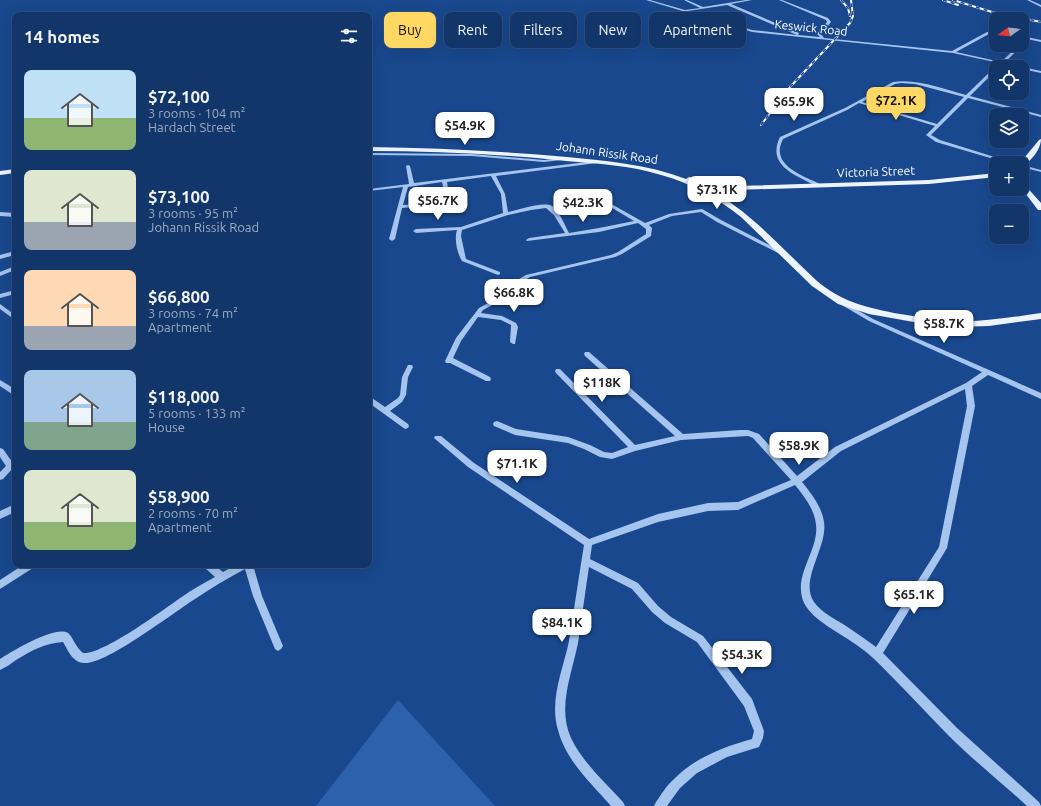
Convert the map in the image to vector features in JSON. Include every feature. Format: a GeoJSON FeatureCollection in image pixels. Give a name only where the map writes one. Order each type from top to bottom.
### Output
{"type":"FeatureCollection","features":[{"type":"Feature","properties":{"kind":"main road"},"geometry":{"type":"LineString","coordinates":[[1029,157],[1041,141]]}},
{"type":"Feature","properties":{"kind":"main road","name":"Johann Rissik Road"},"geometry":{"type":"LineString","coordinates":[[372,149],[475,151],[561,158],[622,165],[663,174],[711,193],[744,215],[815,284],[841,302]]}},
{"type":"Feature","properties":{"kind":"main road"},"geometry":{"type":"LineString","coordinates":[[0,173],[12,171]]}},
{"type":"Feature","properties":{"kind":"main road"},"geometry":{"type":"LineString","coordinates":[[663,174],[717,183],[769,187]]}},
{"type":"Feature","properties":{"kind":"main road","name":"Victoria Street"},"geometry":{"type":"LineString","coordinates":[[711,193],[734,188],[969,180],[989,176]]}},
{"type":"Feature","properties":{"kind":"main road"},"geometry":{"type":"LineString","coordinates":[[969,180],[989,181]]}},
{"type":"Feature","properties":{"kind":"main road","name":"Victoria Street"},"geometry":{"type":"LineString","coordinates":[[721,199],[732,194],[756,188]]}},
{"type":"Feature","properties":{"kind":"main road"},"geometry":{"type":"LineString","coordinates":[[1029,194],[1041,208]]}},
{"type":"Feature","properties":{"kind":"main road"},"geometry":{"type":"LineString","coordinates":[[841,302],[869,311],[925,321],[956,324],[989,323],[1041,316]]}},
{"type":"Feature","properties":{"kind":"street","name":"Keswick Road"},"geometry":{"type":"LineString","coordinates":[[648,0],[743,29],[801,37],[953,52],[989,60]]}},
{"type":"Feature","properties":{"kind":"street"},"geometry":{"type":"LineString","coordinates":[[685,0],[703,8]]}},
{"type":"Feature","properties":{"kind":"street"},"geometry":{"type":"LineString","coordinates":[[683,11],[751,0]]}},
{"type":"Feature","properties":{"kind":"street"},"geometry":{"type":"LineString","coordinates":[[780,0],[826,18],[829,22],[819,34],[824,39]]}},
{"type":"Feature","properties":{"kind":"street"},"geometry":{"type":"LineString","coordinates":[[1028,0],[1040,6]]}},
{"type":"Feature","properties":{"kind":"street"},"geometry":{"type":"LineString","coordinates":[[728,4],[801,37]]}},
{"type":"Feature","properties":{"kind":"street"},"geometry":{"type":"LineString","coordinates":[[953,52],[989,33]]}},
{"type":"Feature","properties":{"kind":"street"},"geometry":{"type":"LineString","coordinates":[[1029,38],[1041,41]]}},
{"type":"Feature","properties":{"kind":"street"},"geometry":{"type":"LineString","coordinates":[[1005,60],[1014,52]]}},
{"type":"Feature","properties":{"kind":"street","name":"Keswick Road"},"geometry":{"type":"LineString","coordinates":[[1029,69],[1041,72]]}},
{"type":"Feature","properties":{"kind":"street"},"geometry":{"type":"LineString","coordinates":[[989,76],[928,135],[938,141],[989,156]]}},
{"type":"Feature","properties":{"kind":"street"},"geometry":{"type":"LineString","coordinates":[[818,185],[781,163],[777,156],[778,143],[781,138],[859,102],[894,83],[915,83],[1041,116]]}},
{"type":"Feature","properties":{"kind":"street"},"geometry":{"type":"LineString","coordinates":[[859,102],[938,125]]}},
{"type":"Feature","properties":{"kind":"street"},"geometry":{"type":"LineString","coordinates":[[372,154],[472,155],[544,161],[561,158]]}},
{"type":"Feature","properties":{"kind":"street"},"geometry":{"type":"LineString","coordinates":[[372,190],[595,162]]}},
{"type":"Feature","properties":{"kind":"street"},"geometry":{"type":"LineString","coordinates":[[392,239],[400,207],[409,185],[408,166]]}},
{"type":"Feature","properties":{"kind":"street"},"geometry":{"type":"LineString","coordinates":[[1029,167],[1041,171]]}},
{"type":"Feature","properties":{"kind":"street"},"geometry":{"type":"LineString","coordinates":[[493,175],[503,194],[506,215]]}},
{"type":"Feature","properties":{"kind":"street"},"geometry":{"type":"LineString","coordinates":[[400,207],[422,205],[445,198],[447,196],[444,181]]}},
{"type":"Feature","properties":{"kind":"street"},"geometry":{"type":"LineString","coordinates":[[488,379],[448,360],[458,340],[481,309],[494,302],[514,284],[528,276],[620,253],[649,235],[649,228],[606,202]]}},
{"type":"Feature","properties":{"kind":"street"},"geometry":{"type":"LineString","coordinates":[[416,231],[461,228],[545,206],[552,209],[568,233]]}},
{"type":"Feature","properties":{"kind":"street"},"geometry":{"type":"LineString","coordinates":[[645,225],[671,215],[702,210],[719,222],[784,254]]}},
{"type":"Feature","properties":{"kind":"street"},"geometry":{"type":"LineString","coordinates":[[0,214],[12,215]]}},
{"type":"Feature","properties":{"kind":"street"},"geometry":{"type":"LineString","coordinates":[[529,240],[568,233],[599,230],[640,222]]}},
{"type":"Feature","properties":{"kind":"street"},"geometry":{"type":"LineString","coordinates":[[461,228],[458,236],[462,257],[464,260],[498,273]]}},
{"type":"Feature","properties":{"kind":"street"},"geometry":{"type":"LineString","coordinates":[[0,258],[12,253]]}},
{"type":"Feature","properties":{"kind":"street"},"geometry":{"type":"LineString","coordinates":[[0,274],[12,269]]}},
{"type":"Feature","properties":{"kind":"street"},"geometry":{"type":"LineString","coordinates":[[0,296],[12,293]]}},
{"type":"Feature","properties":{"kind":"street","name":"Johann Rissik Road"},"geometry":{"type":"LineString","coordinates":[[841,302],[871,320],[1041,396]]}},
{"type":"Feature","properties":{"kind":"street"},"geometry":{"type":"LineString","coordinates":[[0,306],[12,316]]}},
{"type":"Feature","properties":{"kind":"street"},"geometry":{"type":"LineString","coordinates":[[477,315],[502,318],[514,324],[513,342]]}},
{"type":"Feature","properties":{"kind":"street"},"geometry":{"type":"LineString","coordinates":[[587,354],[681,437]]}},
{"type":"Feature","properties":{"kind":"street"},"geometry":{"type":"LineString","coordinates":[[385,410],[400,400],[403,395],[406,377],[410,367]]}},
{"type":"Feature","properties":{"kind":"street"},"geometry":{"type":"LineString","coordinates":[[558,371],[634,448]]}},
{"type":"Feature","properties":{"kind":"street"},"geometry":{"type":"LineString","coordinates":[[588,543],[631,526],[689,510],[738,506],[797,481],[838,450],[968,385],[987,372]]}},
{"type":"Feature","properties":{"kind":"street"},"geometry":{"type":"LineString","coordinates":[[0,382],[12,391]]}},
{"type":"Feature","properties":{"kind":"street"},"geometry":{"type":"LineString","coordinates":[[877,654],[943,548],[970,406],[968,385]]}},
{"type":"Feature","properties":{"kind":"street"},"geometry":{"type":"LineString","coordinates":[[372,400],[406,426]]}},
{"type":"Feature","properties":{"kind":"street"},"geometry":{"type":"LineString","coordinates":[[498,424],[515,432],[568,440],[603,455],[612,456],[634,448],[681,437],[740,433],[756,436],[797,481],[814,505],[820,518],[822,534],[806,581],[804,592],[814,610],[859,639],[877,654],[953,732],[1034,806]]}},
{"type":"Feature","properties":{"kind":"street"},"geometry":{"type":"LineString","coordinates":[[438,438],[471,465],[588,543]]}},
{"type":"Feature","properties":{"kind":"street"},"geometry":{"type":"LineString","coordinates":[[0,451],[11,466],[0,477]]}},
{"type":"Feature","properties":{"kind":"street"},"geometry":{"type":"LineString","coordinates":[[0,516],[12,510]]}},
{"type":"Feature","properties":{"kind":"street"},"geometry":{"type":"LineString","coordinates":[[588,543],[573,642],[560,713],[563,731],[575,756],[619,806]]}},
{"type":"Feature","properties":{"kind":"street"},"geometry":{"type":"LineString","coordinates":[[585,561],[635,586],[655,609],[668,620],[700,639],[748,703],[759,731],[758,738],[755,743],[725,752],[694,769],[676,784],[660,806]]}},
{"type":"Feature","properties":{"kind":"street"},"geometry":{"type":"LineString","coordinates":[[0,585],[26,568]]}},
{"type":"Feature","properties":{"kind":"street"},"geometry":{"type":"LineString","coordinates":[[212,568],[222,577]]}},
{"type":"Feature","properties":{"kind":"street"},"geometry":{"type":"LineString","coordinates":[[0,665],[30,646],[56,637],[66,637],[74,652],[79,657],[93,657],[128,638],[185,599],[238,568]]}},
{"type":"Feature","properties":{"kind":"street"},"geometry":{"type":"LineString","coordinates":[[250,568],[251,579],[278,646]]}},
{"type":"Feature","properties":{"kind":"shaded area"},"geometry":{"type":"Polygon","coordinates":[[[398,700],[495,806],[316,806],[398,700]]]}},
{"type":"Feature","properties":{"kind":"railway"},"geometry":{"type":"LineString","coordinates":[[841,0],[848,8],[850,16]]}},
{"type":"Feature","properties":{"kind":"railway"},"geometry":{"type":"LineString","coordinates":[[761,125],[790,87],[850,23],[853,16],[851,0]]}},
{"type":"Feature","properties":{"kind":"railway"},"geometry":{"type":"LineString","coordinates":[[943,0],[958,5]]}},
{"type":"Feature","properties":{"kind":"railway"},"geometry":{"type":"LineString","coordinates":[[953,0],[992,12],[1041,22]]}}]}
